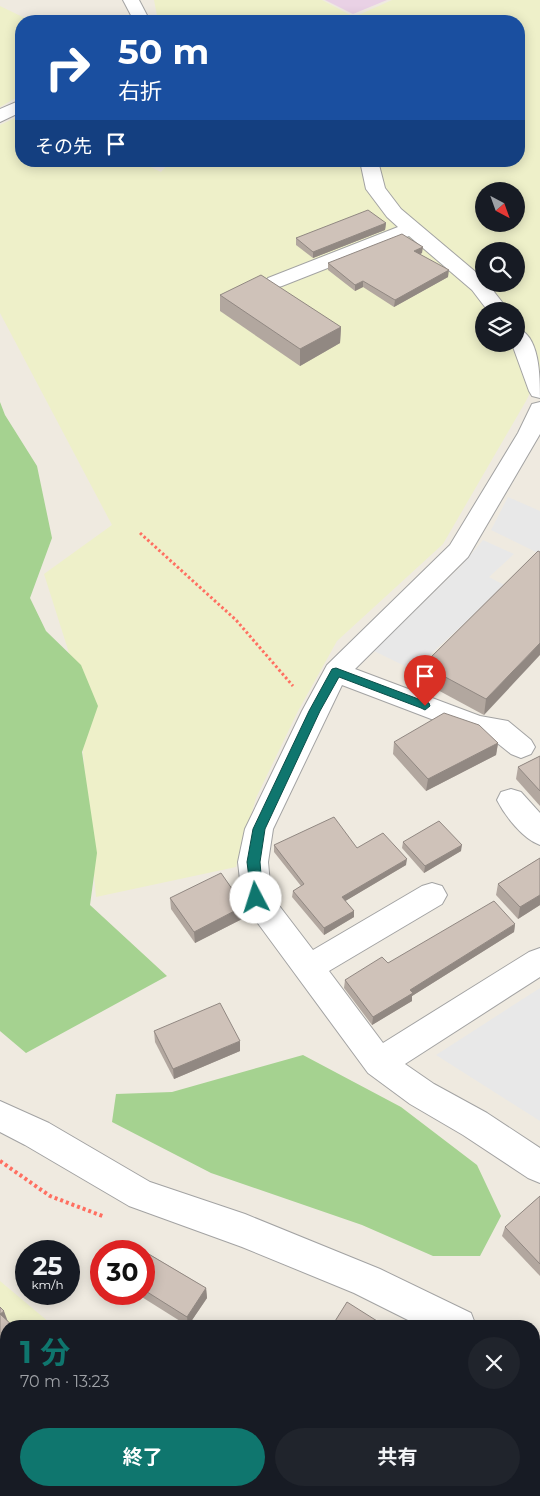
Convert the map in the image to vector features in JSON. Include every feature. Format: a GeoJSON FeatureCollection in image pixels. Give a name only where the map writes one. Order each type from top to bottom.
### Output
{"type":"FeatureCollection","features":[{"type":"Feature","properties":{"kind":"street"},"geometry":{"type":"LineString","coordinates":[[130,0],[139,15]]}},
{"type":"Feature","properties":{"kind":"street"},"geometry":{"type":"LineString","coordinates":[[0,117],[15,108]]}},
{"type":"Feature","properties":{"kind":"street"},"geometry":{"type":"LineString","coordinates":[[370,167],[376,189],[394,213],[479,286],[492,302]]}},
{"type":"Feature","properties":{"kind":"street"},"geometry":{"type":"LineString","coordinates":[[275,282],[412,228]]}},
{"type":"Feature","properties":{"kind":"street"},"geometry":{"type":"LineString","coordinates":[[525,350],[540,391]]}},
{"type":"Feature","properties":{"kind":"street"},"geometry":{"type":"LineString","coordinates":[[540,409],[530,433],[459,551],[336,672],[315,711],[259,829],[254,862],[256,898],[380,1063],[422,1094],[475,1124],[540,1167]]}},
{"type":"Feature","properties":{"kind":"street"},"geometry":{"type":"LineString","coordinates":[[336,672],[478,726],[498,728],[521,746]]}},
{"type":"Feature","properties":{"kind":"street"},"geometry":{"type":"LineString","coordinates":[[511,800],[540,834]]}},
{"type":"Feature","properties":{"kind":"street"},"geometry":{"type":"LineString","coordinates":[[308,968],[432,895]]}},
{"type":"Feature","properties":{"kind":"street"},"geometry":{"type":"LineString","coordinates":[[380,1063],[540,960]]}},
{"type":"Feature","properties":{"kind":"street"},"geometry":{"type":"LineString","coordinates":[[0,1116],[37,1134],[141,1195],[245,1231],[367,1280],[446,1320]]}},
{"type":"Feature","properties":{"kind":"path"},"geometry":{"type":"LineString","coordinates":[[140,533],[236,620],[315,711]]}},
{"type":"Feature","properties":{"kind":"shaded area"},"geometry":{"type":"Polygon","coordinates":[[[325,0],[387,0],[353,14],[325,0]]]}},
{"type":"Feature","properties":{"kind":"shaded area"},"geometry":{"type":"Polygon","coordinates":[[[508,497],[540,511],[540,554],[491,530],[508,497]]]}},
{"type":"Feature","properties":{"kind":"shaded area"},"geometry":{"type":"Polygon","coordinates":[[[483,540],[514,554],[489,577],[506,586],[413,670],[374,651],[463,564],[483,540]]]}},
{"type":"Feature","properties":{"kind":"shaded area"},"geometry":{"type":"Polygon","coordinates":[[[540,988],[540,1121],[436,1055],[540,988]]]}},
{"type":"Feature","properties":{"kind":"green space"},"geometry":{"type":"Polygon","coordinates":[[[154,0],[322,0],[350,15],[157,15],[154,0]]]}},
{"type":"Feature","properties":{"kind":"green space"},"geometry":{"type":"Polygon","coordinates":[[[392,0],[540,0],[540,373],[526,401],[443,544],[337,641],[298,711],[256,798],[236,867],[96,897],[76,675],[44,574],[112,525],[0,313],[0,125],[15,118],[15,167],[151,167],[161,172],[166,167],[525,167],[525,15],[358,15],[392,0]]]}},
{"type":"Feature","properties":{"kind":"green space"},"geometry":{"type":"Polygon","coordinates":[[[0,6],[19,15],[15,15],[15,98],[0,107],[0,6]]]}},
{"type":"Feature","properties":{"kind":"green space"},"geometry":{"type":"Polygon","coordinates":[[[0,402],[5,415],[37,466],[52,538],[30,598],[46,631],[81,665],[98,706],[82,752],[97,853],[90,905],[167,976],[26,1053],[0,1031],[0,402]]]}},
{"type":"Feature","properties":{"kind":"green space"},"geometry":{"type":"Polygon","coordinates":[[[303,1055],[401,1107],[477,1165],[501,1216],[480,1256],[433,1256],[362,1225],[211,1173],[112,1122],[116,1094],[172,1092],[303,1055]]]}},
{"type":"Feature","properties":{"kind":"green space"},"geometry":{"type":"Polygon","coordinates":[[[0,1281],[15,1294],[15,1305],[29,1305],[46,1320],[0,1320],[0,1281]]]}},
{"type":"Feature","properties":{"kind":"building"},"geometry":{"type":"Polygon","coordinates":[[[368,210],[386,223],[313,252],[296,238],[368,210]]]}},
{"type":"Feature","properties":{"kind":"building"},"geometry":{"type":"Polygon","coordinates":[[[402,234],[423,247],[414,251],[449,270],[395,300],[363,281],[355,285],[328,263],[402,234]]]}},
{"type":"Feature","properties":{"kind":"building"},"geometry":{"type":"Polygon","coordinates":[[[261,275],[341,327],[300,349],[220,295],[261,275]]]}},
{"type":"Feature","properties":{"kind":"building"},"geometry":{"type":"Polygon","coordinates":[[[538,551],[540,552],[540,643],[486,699],[423,665],[538,551]]]}},
{"type":"Feature","properties":{"kind":"building"},"geometry":{"type":"Polygon","coordinates":[[[444,713],[479,725],[498,743],[428,779],[394,742],[444,713]]]}},
{"type":"Feature","properties":{"kind":"building"},"geometry":{"type":"Polygon","coordinates":[[[540,756],[540,791],[518,767],[540,756]]]}},
{"type":"Feature","properties":{"kind":"building"},"geometry":{"type":"Polygon","coordinates":[[[334,817],[357,848],[383,833],[407,859],[342,897],[354,911],[324,928],[293,891],[304,884],[274,845],[334,817]]]}},
{"type":"Feature","properties":{"kind":"building"},"geometry":{"type":"Polygon","coordinates":[[[439,821],[462,845],[425,866],[403,842],[439,821]]]}},
{"type":"Feature","properties":{"kind":"building"},"geometry":{"type":"Polygon","coordinates":[[[540,858],[540,895],[520,907],[498,884],[540,858]]]}},
{"type":"Feature","properties":{"kind":"building"},"geometry":{"type":"Polygon","coordinates":[[[221,873],[244,906],[194,932],[170,898],[221,873]]]}},
{"type":"Feature","properties":{"kind":"building"},"geometry":{"type":"Polygon","coordinates":[[[494,901],[515,924],[410,990],[413,993],[373,1017],[345,980],[382,957],[388,963],[494,901]]]}},
{"type":"Feature","properties":{"kind":"building"},"geometry":{"type":"Polygon","coordinates":[[[220,1003],[240,1041],[173,1069],[154,1031],[220,1003]]]}},
{"type":"Feature","properties":{"kind":"building"},"geometry":{"type":"Polygon","coordinates":[[[540,1196],[540,1264],[505,1227],[540,1196]]]}},
{"type":"Feature","properties":{"kind":"building"},"geometry":{"type":"Polygon","coordinates":[[[155,1258],[206,1288],[187,1317],[155,1297],[155,1258]]]}},
{"type":"Feature","properties":{"kind":"building"},"geometry":{"type":"Polygon","coordinates":[[[347,1302],[376,1320],[336,1320],[347,1302]]]}},
{"type":"Feature","properties":{"kind":"building"},"geometry":{"type":"Polygon","coordinates":[[[0,1314],[6,1320],[0,1320],[0,1314]]]}},
{"type":"Feature","properties":{"kind":"route"},"geometry":{"type":"LineString","coordinates":[[256,898],[254,862],[259,829],[315,711],[336,672],[425,706]]}}]}
